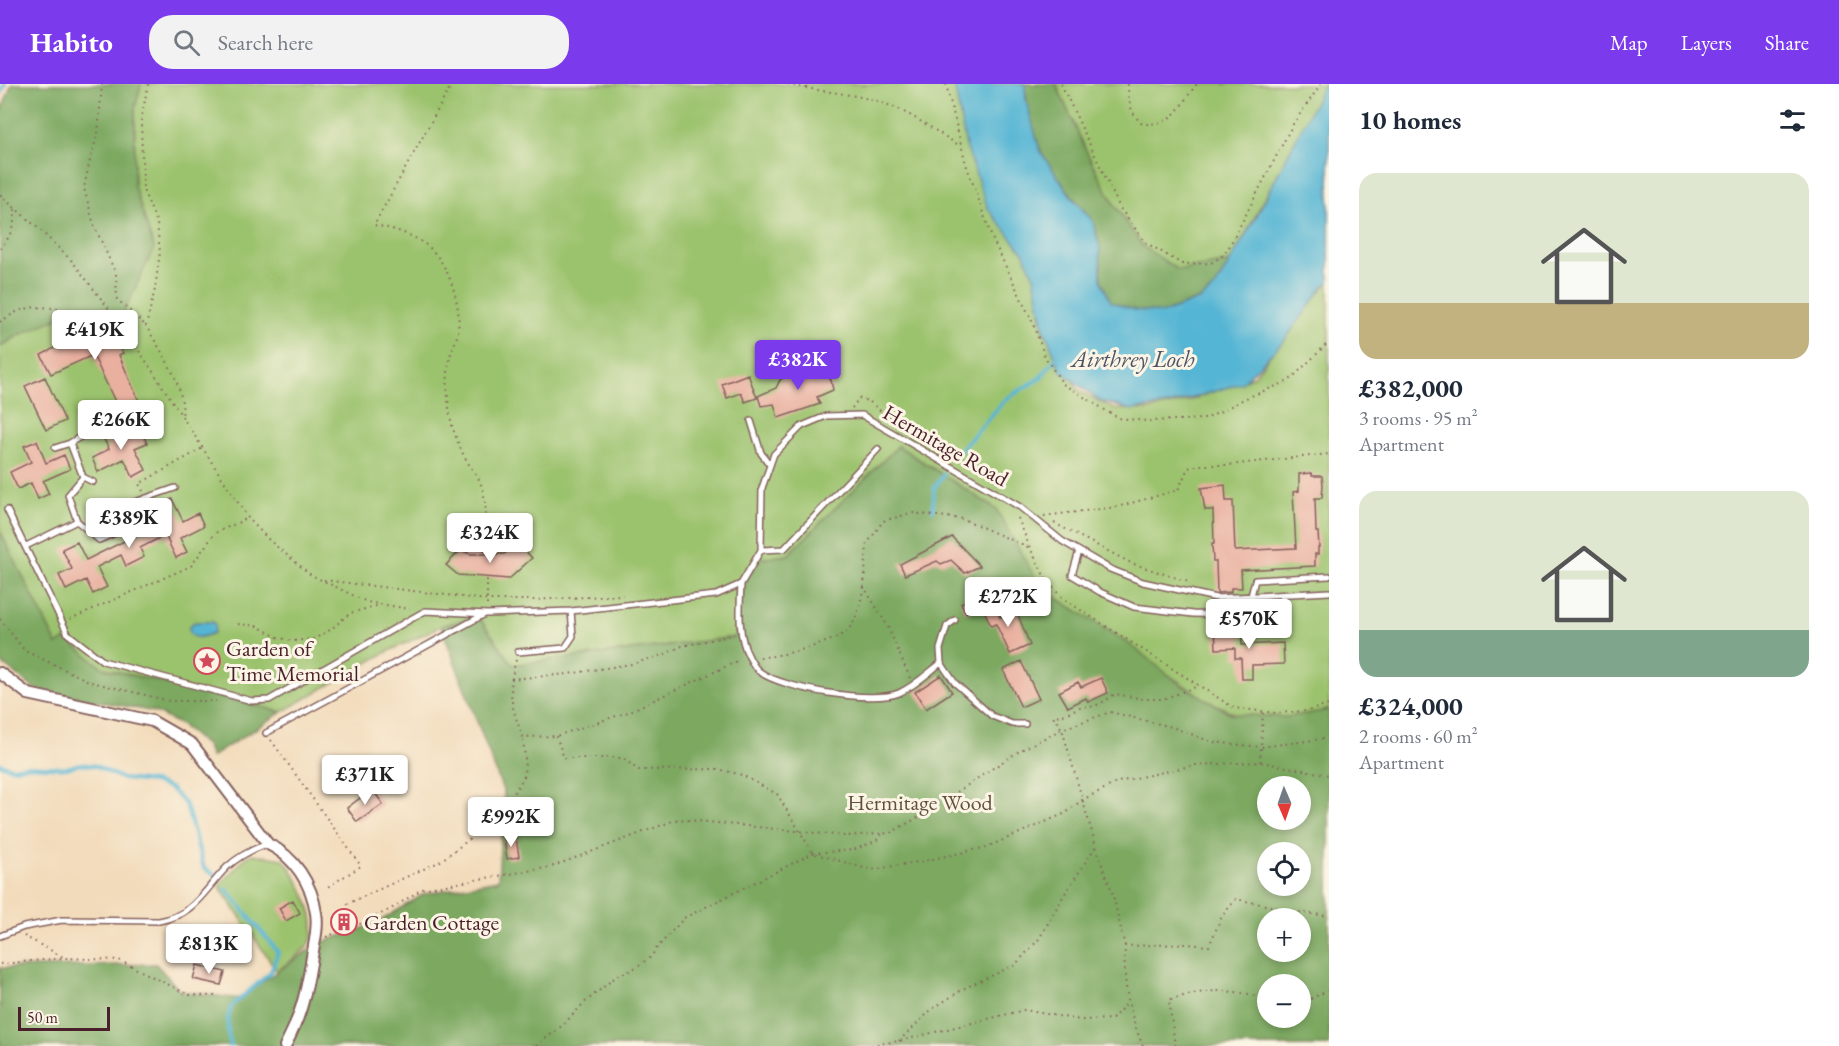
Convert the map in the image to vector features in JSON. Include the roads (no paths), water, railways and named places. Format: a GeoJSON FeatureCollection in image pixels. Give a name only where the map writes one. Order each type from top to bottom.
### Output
{"type":"FeatureCollection","features":[{"type":"Feature","properties":{"kind":"street"},"geometry":{"type":"LineString","coordinates":[[0,673],[28,694],[152,721],[192,744],[268,844],[291,861],[305,880],[316,914],[315,941],[306,990],[297,1023],[285,1046]]}},
{"type":"Feature","properties":{"kind":"lane","name":"Hermitage Road"},"geometry":{"type":"LineString","coordinates":[[741,584],[761,550],[762,488],[774,454],[802,426],[826,416],[862,415],[1011,501],[1062,541],[1110,569],[1143,582],[1216,598],[1329,592]]}},
{"type":"Feature","properties":{"kind":"lane"},"geometry":{"type":"LineString","coordinates":[[752,421],[761,453],[770,465]]}},
{"type":"Feature","properties":{"kind":"lane"},"geometry":{"type":"LineString","coordinates":[[55,448],[70,443],[85,434]]}},
{"type":"Feature","properties":{"kind":"lane"},"geometry":{"type":"LineString","coordinates":[[70,443],[83,477],[93,482]]}},
{"type":"Feature","properties":{"kind":"lane"},"geometry":{"type":"LineString","coordinates":[[761,550],[784,549],[878,449]]}},
{"type":"Feature","properties":{"kind":"lane"},"geometry":{"type":"LineString","coordinates":[[83,477],[68,495],[77,521],[99,540],[143,522],[146,498]]}},
{"type":"Feature","properties":{"kind":"lane"},"geometry":{"type":"LineString","coordinates":[[132,503],[175,488]]}},
{"type":"Feature","properties":{"kind":"lane"},"geometry":{"type":"LineString","coordinates":[[7,510],[68,634],[104,661],[252,701],[269,700],[425,611],[487,614],[571,611],[716,595],[741,584],[742,633],[748,656],[759,671],[779,680],[840,695],[872,697],[898,693],[913,685],[941,663]]}},
{"type":"Feature","properties":{"kind":"lane"},"geometry":{"type":"LineString","coordinates":[[26,546],[77,521]]}},
{"type":"Feature","properties":{"kind":"lane"},"geometry":{"type":"LineString","coordinates":[[1079,551],[1072,575],[1100,592],[1134,607],[1193,614],[1272,616],[1281,613],[1283,595]]}},
{"type":"Feature","properties":{"kind":"lane"},"geometry":{"type":"LineString","coordinates":[[1251,596],[1255,580],[1329,576]]}},
{"type":"Feature","properties":{"kind":"lane"},"geometry":{"type":"LineString","coordinates":[[519,652],[565,648],[573,636],[571,611]]}},
{"type":"Feature","properties":{"kind":"lane"},"geometry":{"type":"LineString","coordinates":[[266,733],[487,614]]}},
{"type":"Feature","properties":{"kind":"lane"},"geometry":{"type":"LineString","coordinates":[[955,620],[946,626],[940,648],[941,663],[955,683],[992,716],[1012,724],[1025,724]]}},
{"type":"Feature","properties":{"kind":"lane"},"geometry":{"type":"LineString","coordinates":[[0,936],[24,927],[62,920],[159,921],[174,918],[184,913],[211,888],[228,866],[251,850],[268,844]]}},
{"type":"Feature","properties":{"kind":"water","name":"Airthrey Loch"},"geometry":{"type":"Polygon","coordinates":[[[954,84],[1025,84],[1026,100],[1040,151],[1072,197],[1093,221],[1100,249],[1101,280],[1111,302],[1135,310],[1163,313],[1201,299],[1216,286],[1255,219],[1323,86],[1329,84],[1329,282],[1284,341],[1242,383],[1169,405],[1132,410],[1100,401],[1061,371],[1044,329],[1034,277],[1023,252],[988,209],[966,146],[954,84]]]}},
{"type":"Feature","properties":{"kind":"water"},"geometry":{"type":"Polygon","coordinates":[[[196,622],[213,622],[214,633],[198,637],[192,636],[189,628],[196,622]]]}},
{"type":"Feature","properties":{"kind":"waterway"},"geometry":{"type":"LineString","coordinates":[[0,94],[5,84]]}},
{"type":"Feature","properties":{"kind":"waterway"},"geometry":{"type":"LineString","coordinates":[[958,453],[1006,399],[1040,378],[1056,358]]}},
{"type":"Feature","properties":{"kind":"waterway"},"geometry":{"type":"LineString","coordinates":[[933,510],[934,488],[944,474]]}},
{"type":"Feature","properties":{"kind":"waterway"},"geometry":{"type":"LineString","coordinates":[[0,764],[12,768],[27,766],[67,768],[80,764],[96,766],[123,779],[153,782],[170,788],[186,805],[204,868],[215,875]]}},
{"type":"Feature","properties":{"kind":"waterway"},"geometry":{"type":"LineString","coordinates":[[226,889],[278,952],[271,972],[235,1003]]}},
{"type":"Feature","properties":{"kind":"waterway"},"geometry":{"type":"LineString","coordinates":[[231,1046],[228,1026],[232,1006]]}},
{"type":"Feature","properties":{"kind":"place","name":"Garden of Time Memorial"},"geometry":{"type":"Point","coordinates":[207,661]}},
{"type":"Feature","properties":{"kind":"place","name":"Garden Cottage"},"geometry":{"type":"Point","coordinates":[344,922]}},
{"type":"Feature","properties":{"kind":"park label","name":"Hermitage Wood"},"geometry":{"type":"Point","coordinates":[920,802]}}]}
